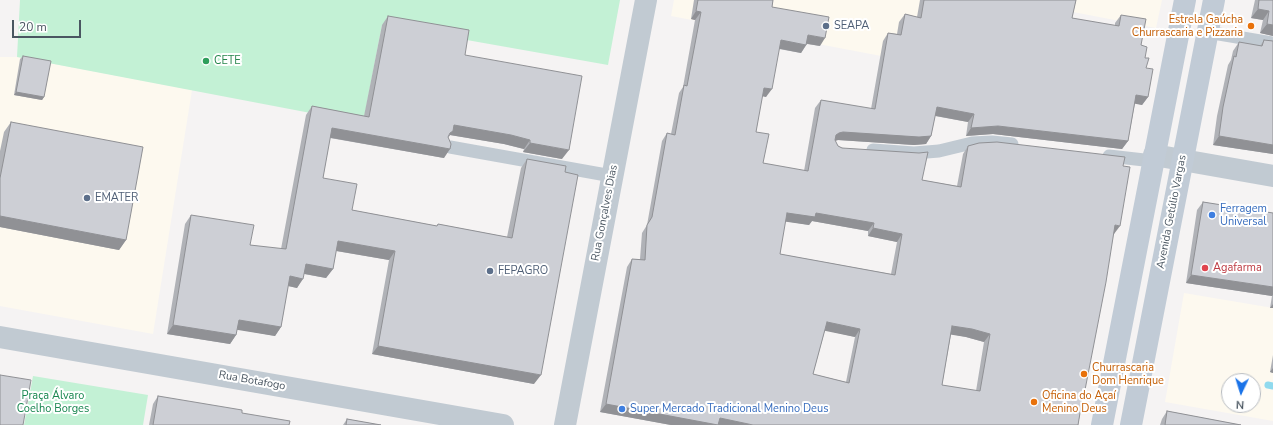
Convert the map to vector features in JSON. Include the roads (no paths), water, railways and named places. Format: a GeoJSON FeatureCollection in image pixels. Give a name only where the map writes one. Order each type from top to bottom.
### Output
{"type":"FeatureCollection","features":[{"type":"Feature","properties":{"kind":"main road"},"geometry":{"type":"LineString","coordinates":[[1102,425],[1185,0]]}},
{"type":"Feature","properties":{"kind":"main road","name":"Avenida Getúlio Vargas"},"geometry":{"type":"LineString","coordinates":[[1131,425],[1214,0]]}},
{"type":"Feature","properties":{"kind":"main road"},"geometry":{"type":"LineString","coordinates":[[1152,166],[1177,187]]}},
{"type":"Feature","properties":{"kind":"street","name":"Rua Gonçalves Dias"},"geometry":{"type":"LineString","coordinates":[[565,425],[646,0]]}},
{"type":"Feature","properties":{"kind":"street"},"geometry":{"type":"LineString","coordinates":[[1152,166],[1182,160],[1273,176]]}},
{"type":"Feature","properties":{"kind":"street","name":"Rua Botafogo"},"geometry":{"type":"LineString","coordinates":[[0,337],[503,425]]}},
{"type":"Feature","properties":{"kind":"lane"},"geometry":{"type":"LineString","coordinates":[[1207,32],[1273,43]]}},
{"type":"Feature","properties":{"kind":"lane"},"geometry":{"type":"LineString","coordinates":[[860,149],[914,153],[939,151],[972,142],[992,142],[1023,146]]}},
{"type":"Feature","properties":{"kind":"lane"},"geometry":{"type":"LineString","coordinates":[[450,147],[612,176]]}},
{"type":"Feature","properties":{"kind":"lane"},"geometry":{"type":"LineString","coordinates":[[1099,155],[1152,166]]}},
{"type":"Feature","properties":{"kind":"waterway"},"geometry":{"type":"LineString","coordinates":[[1268,385],[1273,386]]}},
{"type":"Feature","properties":{"kind":"place","name":"SEAPA"},"geometry":{"type":"Point","coordinates":[826,26]}},
{"type":"Feature","properties":{"kind":"place","name":"Estrela Gaúcha Churrascaria e Pizzaria"},"geometry":{"type":"Point","coordinates":[1251,26]}},
{"type":"Feature","properties":{"kind":"place","name":"CETE"},"geometry":{"type":"Point","coordinates":[206,61]}},
{"type":"Feature","properties":{"kind":"place","name":"EMATER"},"geometry":{"type":"Point","coordinates":[87,198]}},
{"type":"Feature","properties":{"kind":"place","name":"Ferragem Universal"},"geometry":{"type":"Point","coordinates":[1212,215]}},
{"type":"Feature","properties":{"kind":"place","name":"Agafarma"},"geometry":{"type":"Point","coordinates":[1205,268]}},
{"type":"Feature","properties":{"kind":"place","name":"FEPAGRO"},"geometry":{"type":"Point","coordinates":[490,271]}},
{"type":"Feature","properties":{"kind":"place","name":"Churrascaria Dom Henrique"},"geometry":{"type":"Point","coordinates":[1084,374]}},
{"type":"Feature","properties":{"kind":"place","name":"Oficina do Açaí Menino Deus"},"geometry":{"type":"Point","coordinates":[1034,402]}},
{"type":"Feature","properties":{"kind":"place","name":"Super Mercado Tradicional Menino Deus"},"geometry":{"type":"Point","coordinates":[622,409]}},
{"type":"Feature","properties":{"kind":"park label","name":"Praça Álvaro Coelho Borges"},"geometry":{"type":"Point","coordinates":[53,402]}}]}
